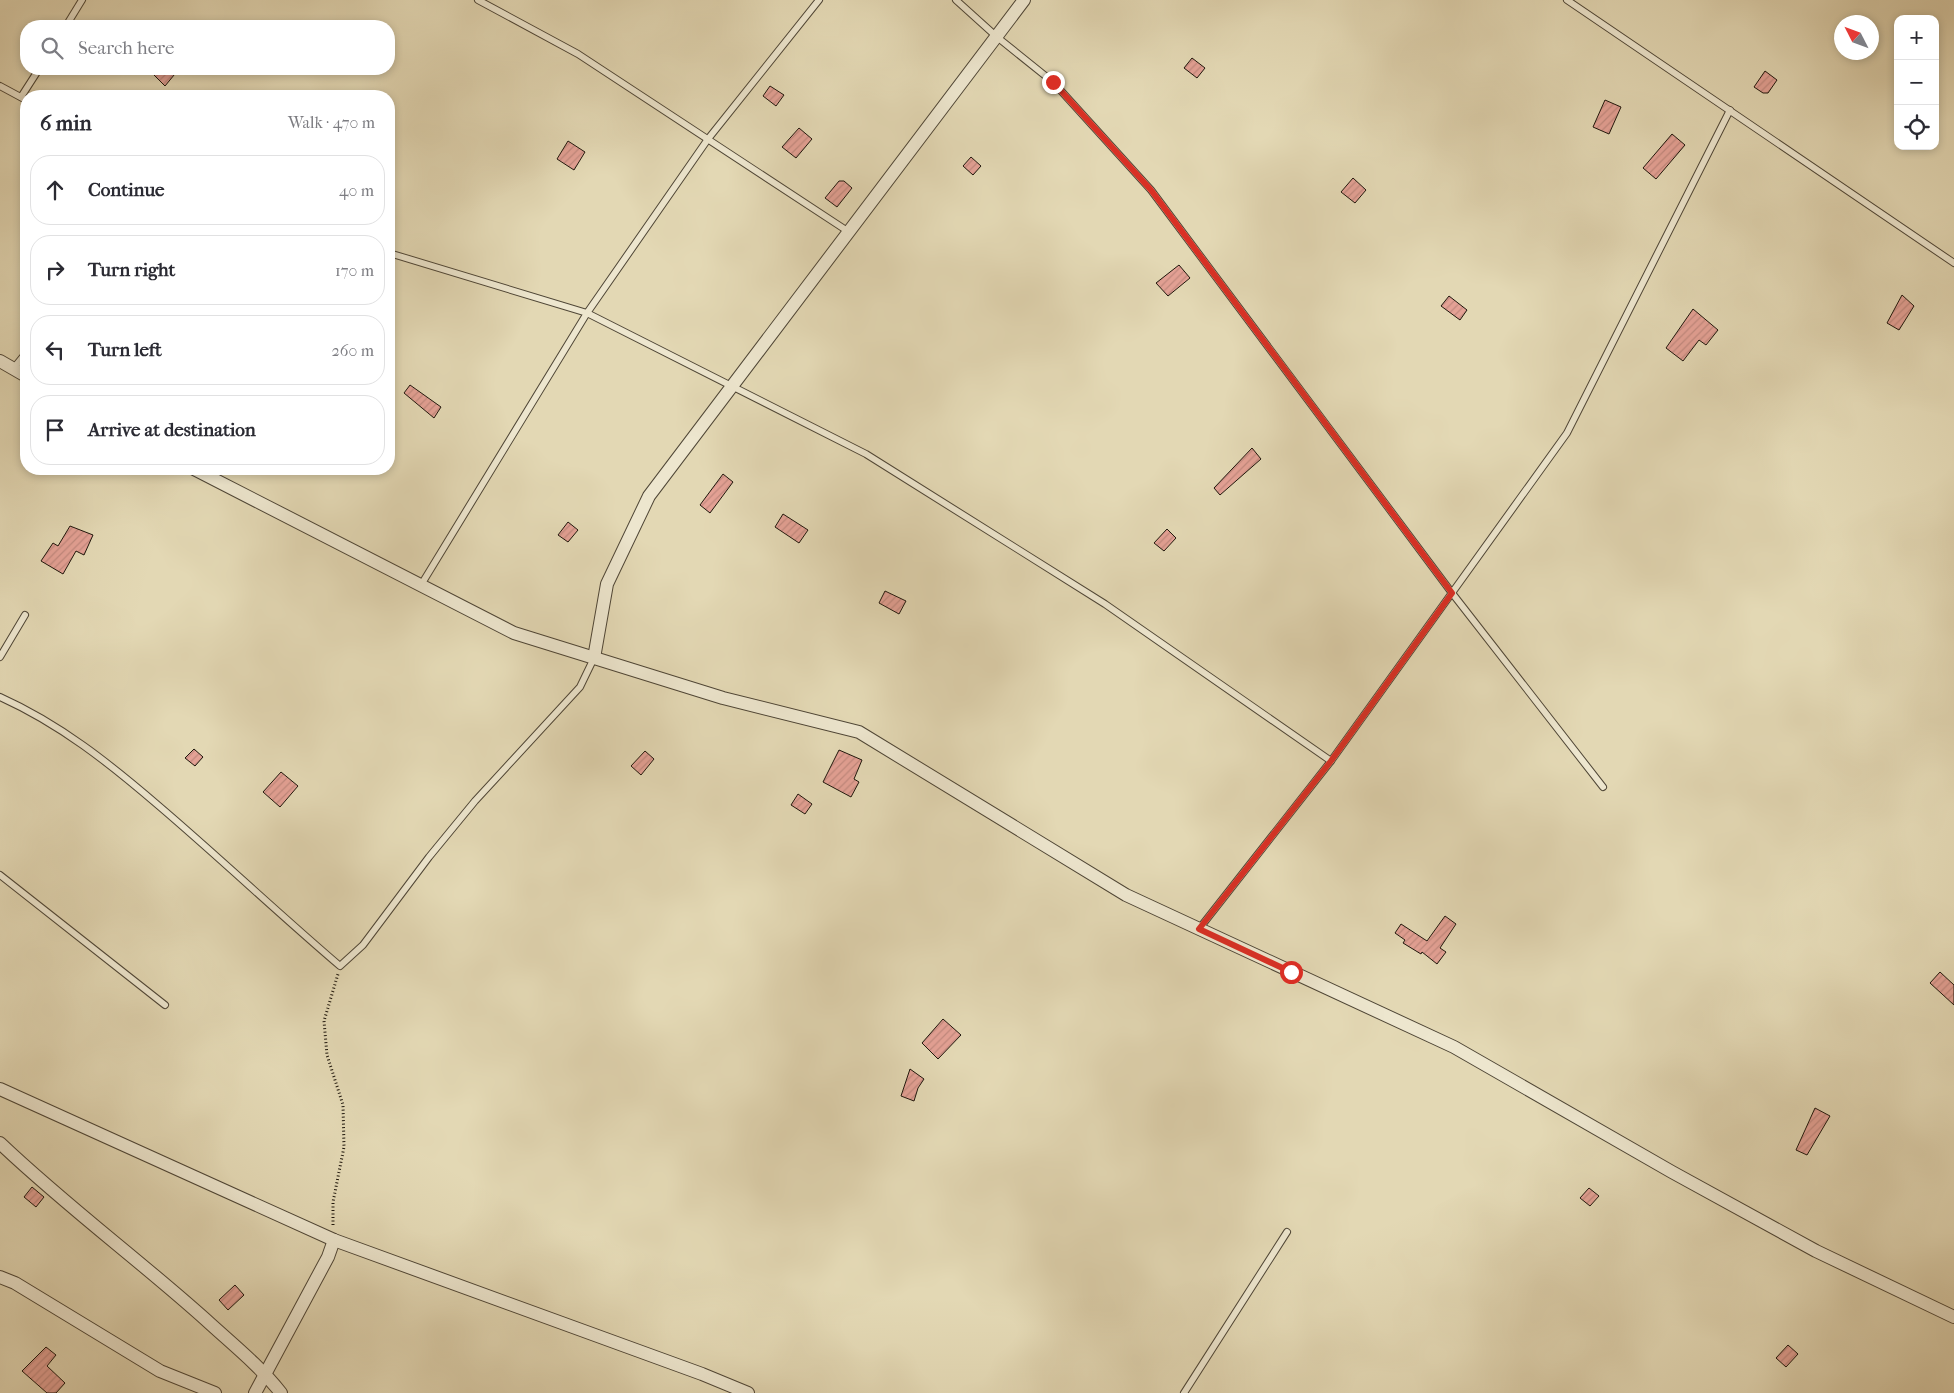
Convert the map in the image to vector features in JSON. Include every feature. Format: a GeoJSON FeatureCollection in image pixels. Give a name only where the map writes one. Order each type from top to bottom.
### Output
{"type":"FeatureCollection","features":[{"type":"Feature","properties":{"kind":"street"},"geometry":{"type":"LineString","coordinates":[[594,658],[607,584],[649,496],[1024,0]]}},
{"type":"Feature","properties":{"kind":"street"},"geometry":{"type":"LineString","coordinates":[[0,361],[20,372]]}},
{"type":"Feature","properties":{"kind":"street"},"geometry":{"type":"LineString","coordinates":[[206,475],[514,633],[723,698],[860,732],[1126,895],[1454,1047],[1672,1172],[1816,1251],[1954,1317]]}},
{"type":"Feature","properties":{"kind":"street"},"geometry":{"type":"LineString","coordinates":[[0,1089],[334,1240],[702,1374],[748,1393]]}},
{"type":"Feature","properties":{"kind":"street"},"geometry":{"type":"LineString","coordinates":[[0,1143],[26,1168],[187,1303],[265,1373],[281,1393]]}},
{"type":"Feature","properties":{"kind":"street"},"geometry":{"type":"LineString","coordinates":[[255,1393],[328,1257],[334,1240]]}},
{"type":"Feature","properties":{"kind":"street"},"geometry":{"type":"LineString","coordinates":[[0,1277],[15,1283],[160,1371],[215,1393]]}},
{"type":"Feature","properties":{"kind":"lane"},"geometry":{"type":"LineString","coordinates":[[70,20],[82,0]]}},
{"type":"Feature","properties":{"kind":"lane"},"geometry":{"type":"LineString","coordinates":[[478,0],[578,54],[849,232]]}},
{"type":"Feature","properties":{"kind":"lane"},"geometry":{"type":"LineString","coordinates":[[421,585],[587,313],[708,139],[819,0]]}},
{"type":"Feature","properties":{"kind":"lane"},"geometry":{"type":"LineString","coordinates":[[956,0],[996,37],[1053,82],[1151,190],[1452,593],[1603,787]]}},
{"type":"Feature","properties":{"kind":"lane"},"geometry":{"type":"LineString","coordinates":[[1567,0],[1954,262]]}},
{"type":"Feature","properties":{"kind":"lane"},"geometry":{"type":"LineString","coordinates":[[28,90],[36,75]]}},
{"type":"Feature","properties":{"kind":"lane"},"geometry":{"type":"LineString","coordinates":[[0,86],[20,97]]}},
{"type":"Feature","properties":{"kind":"lane"},"geometry":{"type":"LineString","coordinates":[[1199,929],[1331,761],[1567,433],[1730,110]]}},
{"type":"Feature","properties":{"kind":"lane"},"geometry":{"type":"LineString","coordinates":[[395,255],[587,313],[733,385],[874,459],[1105,604],[1331,761]]}},
{"type":"Feature","properties":{"kind":"lane"},"geometry":{"type":"LineString","coordinates":[[13,368],[20,360]]}},
{"type":"Feature","properties":{"kind":"lane"},"geometry":{"type":"LineString","coordinates":[[0,657],[25,615]]}},
{"type":"Feature","properties":{"kind":"lane"},"geometry":{"type":"LineString","coordinates":[[0,697],[29,710],[64,730],[121,774],[340,966],[363,945],[429,857],[475,801],[580,687],[594,658]]}},
{"type":"Feature","properties":{"kind":"lane"},"geometry":{"type":"LineString","coordinates":[[0,875],[165,1005]]}},
{"type":"Feature","properties":{"kind":"lane"},"geometry":{"type":"LineString","coordinates":[[1184,1393],[1287,1232]]}},
{"type":"Feature","properties":{"kind":"path"},"geometry":{"type":"LineString","coordinates":[[334,1240],[333,1202],[344,1147],[343,1105],[327,1055],[324,1021],[340,966]]}},
{"type":"Feature","properties":{"kind":"building"},"geometry":{"type":"Polygon","coordinates":[[[1192,58],[1205,68],[1197,78],[1184,68],[1192,58]]]}},
{"type":"Feature","properties":{"kind":"building"},"geometry":{"type":"Polygon","coordinates":[[[1765,71],[1777,80],[1768,93],[1763,93],[1754,87],[1765,71]]]}},
{"type":"Feature","properties":{"kind":"building"},"geometry":{"type":"Polygon","coordinates":[[[154,75],[174,75],[165,86],[154,75]]]}},
{"type":"Feature","properties":{"kind":"building"},"geometry":{"type":"Polygon","coordinates":[[[770,86],[784,95],[776,106],[763,96],[770,86]]]}},
{"type":"Feature","properties":{"kind":"building"},"geometry":{"type":"Polygon","coordinates":[[[1605,100],[1621,107],[1609,134],[1593,127],[1605,100]]]}},
{"type":"Feature","properties":{"kind":"building"},"geometry":{"type":"Polygon","coordinates":[[[799,128],[812,139],[796,158],[782,147],[799,128]]]}},
{"type":"Feature","properties":{"kind":"building"},"geometry":{"type":"Polygon","coordinates":[[[1672,134],[1685,145],[1656,179],[1643,168],[1672,134]]]}},
{"type":"Feature","properties":{"kind":"building"},"geometry":{"type":"Polygon","coordinates":[[[568,141],[585,152],[574,170],[557,159],[568,141]]]}},
{"type":"Feature","properties":{"kind":"building"},"geometry":{"type":"Polygon","coordinates":[[[971,157],[981,166],[973,175],[963,166],[971,157]]]}},
{"type":"Feature","properties":{"kind":"building"},"geometry":{"type":"Polygon","coordinates":[[[1353,178],[1366,190],[1355,203],[1341,192],[1353,178]]]}},
{"type":"Feature","properties":{"kind":"building"},"geometry":{"type":"Polygon","coordinates":[[[839,181],[844,181],[852,188],[837,207],[825,198],[839,181]]]}},
{"type":"Feature","properties":{"kind":"building"},"geometry":{"type":"Polygon","coordinates":[[[1179,265],[1190,278],[1168,296],[1156,283],[1179,265]]]}},
{"type":"Feature","properties":{"kind":"building"},"geometry":{"type":"Polygon","coordinates":[[[1902,295],[1914,306],[1899,330],[1887,323],[1902,295]]]}},
{"type":"Feature","properties":{"kind":"building"},"geometry":{"type":"Polygon","coordinates":[[[1449,296],[1467,310],[1460,320],[1441,306],[1449,296]]]}},
{"type":"Feature","properties":{"kind":"building"},"geometry":{"type":"Polygon","coordinates":[[[1693,309],[1718,330],[1706,345],[1699,340],[1683,361],[1666,348],[1693,309]]]}},
{"type":"Feature","properties":{"kind":"building"},"geometry":{"type":"Polygon","coordinates":[[[410,385],[441,407],[434,418],[404,393],[410,385]]]}},
{"type":"Feature","properties":{"kind":"building"},"geometry":{"type":"Polygon","coordinates":[[[1252,448],[1261,459],[1220,495],[1214,488],[1252,448]]]}},
{"type":"Feature","properties":{"kind":"building"},"geometry":{"type":"Polygon","coordinates":[[[723,474],[733,482],[710,513],[700,505],[723,474]]]}},
{"type":"Feature","properties":{"kind":"building"},"geometry":{"type":"Polygon","coordinates":[[[783,514],[808,530],[799,543],[775,527],[783,514]]]}},
{"type":"Feature","properties":{"kind":"building"},"geometry":{"type":"Polygon","coordinates":[[[568,522],[578,530],[568,542],[558,535],[568,522]]]}},
{"type":"Feature","properties":{"kind":"building"},"geometry":{"type":"Polygon","coordinates":[[[70,526],[93,535],[84,555],[76,551],[63,574],[41,561],[53,543],[58,546],[70,526]]]}},
{"type":"Feature","properties":{"kind":"building"},"geometry":{"type":"Polygon","coordinates":[[[1167,529],[1176,538],[1164,551],[1154,543],[1167,529]]]}},
{"type":"Feature","properties":{"kind":"building"},"geometry":{"type":"Polygon","coordinates":[[[885,591],[906,601],[899,614],[879,603],[885,591]]]}},
{"type":"Feature","properties":{"kind":"building"},"geometry":{"type":"Polygon","coordinates":[[[194,749],[203,757],[195,766],[185,758],[194,749]]]}},
{"type":"Feature","properties":{"kind":"building"},"geometry":{"type":"Polygon","coordinates":[[[839,750],[862,760],[854,779],[859,782],[851,797],[823,782],[839,750]]]}},
{"type":"Feature","properties":{"kind":"building"},"geometry":{"type":"Polygon","coordinates":[[[645,751],[654,759],[641,775],[631,766],[645,751]]]}},
{"type":"Feature","properties":{"kind":"building"},"geometry":{"type":"Polygon","coordinates":[[[281,772],[298,786],[280,807],[263,792],[281,772]]]}},
{"type":"Feature","properties":{"kind":"building"},"geometry":{"type":"Polygon","coordinates":[[[798,794],[812,804],[805,814],[791,805],[798,794]]]}},
{"type":"Feature","properties":{"kind":"building"},"geometry":{"type":"Polygon","coordinates":[[[1445,916],[1456,924],[1440,948],[1446,952],[1437,964],[1422,952],[1421,954],[1403,943],[1405,940],[1395,933],[1401,924],[1427,941],[1445,916]]]}},
{"type":"Feature","properties":{"kind":"building"},"geometry":{"type":"Polygon","coordinates":[[[1940,972],[1954,985],[1954,1005],[1930,983],[1940,972]]]}},
{"type":"Feature","properties":{"kind":"building"},"geometry":{"type":"Polygon","coordinates":[[[943,1019],[961,1035],[938,1059],[922,1043],[943,1019]]]}},
{"type":"Feature","properties":{"kind":"building"},"geometry":{"type":"Polygon","coordinates":[[[910,1069],[924,1079],[918,1088],[914,1101],[901,1096],[910,1069]]]}},
{"type":"Feature","properties":{"kind":"building"},"geometry":{"type":"Polygon","coordinates":[[[1815,1108],[1830,1116],[1807,1155],[1796,1150],[1815,1108]]]}},
{"type":"Feature","properties":{"kind":"building"},"geometry":{"type":"Polygon","coordinates":[[[32,1187],[44,1197],[36,1207],[24,1197],[32,1187]]]}},
{"type":"Feature","properties":{"kind":"building"},"geometry":{"type":"Polygon","coordinates":[[[1589,1188],[1599,1196],[1590,1206],[1580,1198],[1589,1188]]]}},
{"type":"Feature","properties":{"kind":"building"},"geometry":{"type":"Polygon","coordinates":[[[235,1285],[244,1295],[228,1310],[219,1300],[235,1285]]]}},
{"type":"Feature","properties":{"kind":"building"},"geometry":{"type":"Polygon","coordinates":[[[1788,1345],[1798,1354],[1786,1367],[1776,1358],[1788,1345]]]}},
{"type":"Feature","properties":{"kind":"building"},"geometry":{"type":"Polygon","coordinates":[[[46,1347],[56,1355],[47,1366],[65,1383],[56,1393],[47,1393],[22,1371],[46,1347]]]}},
{"type":"Feature","properties":{"kind":"route"},"geometry":{"type":"LineString","coordinates":[[1053,82],[1151,190],[1452,593],[1331,761],[1199,929],[1291,972]]}}]}
